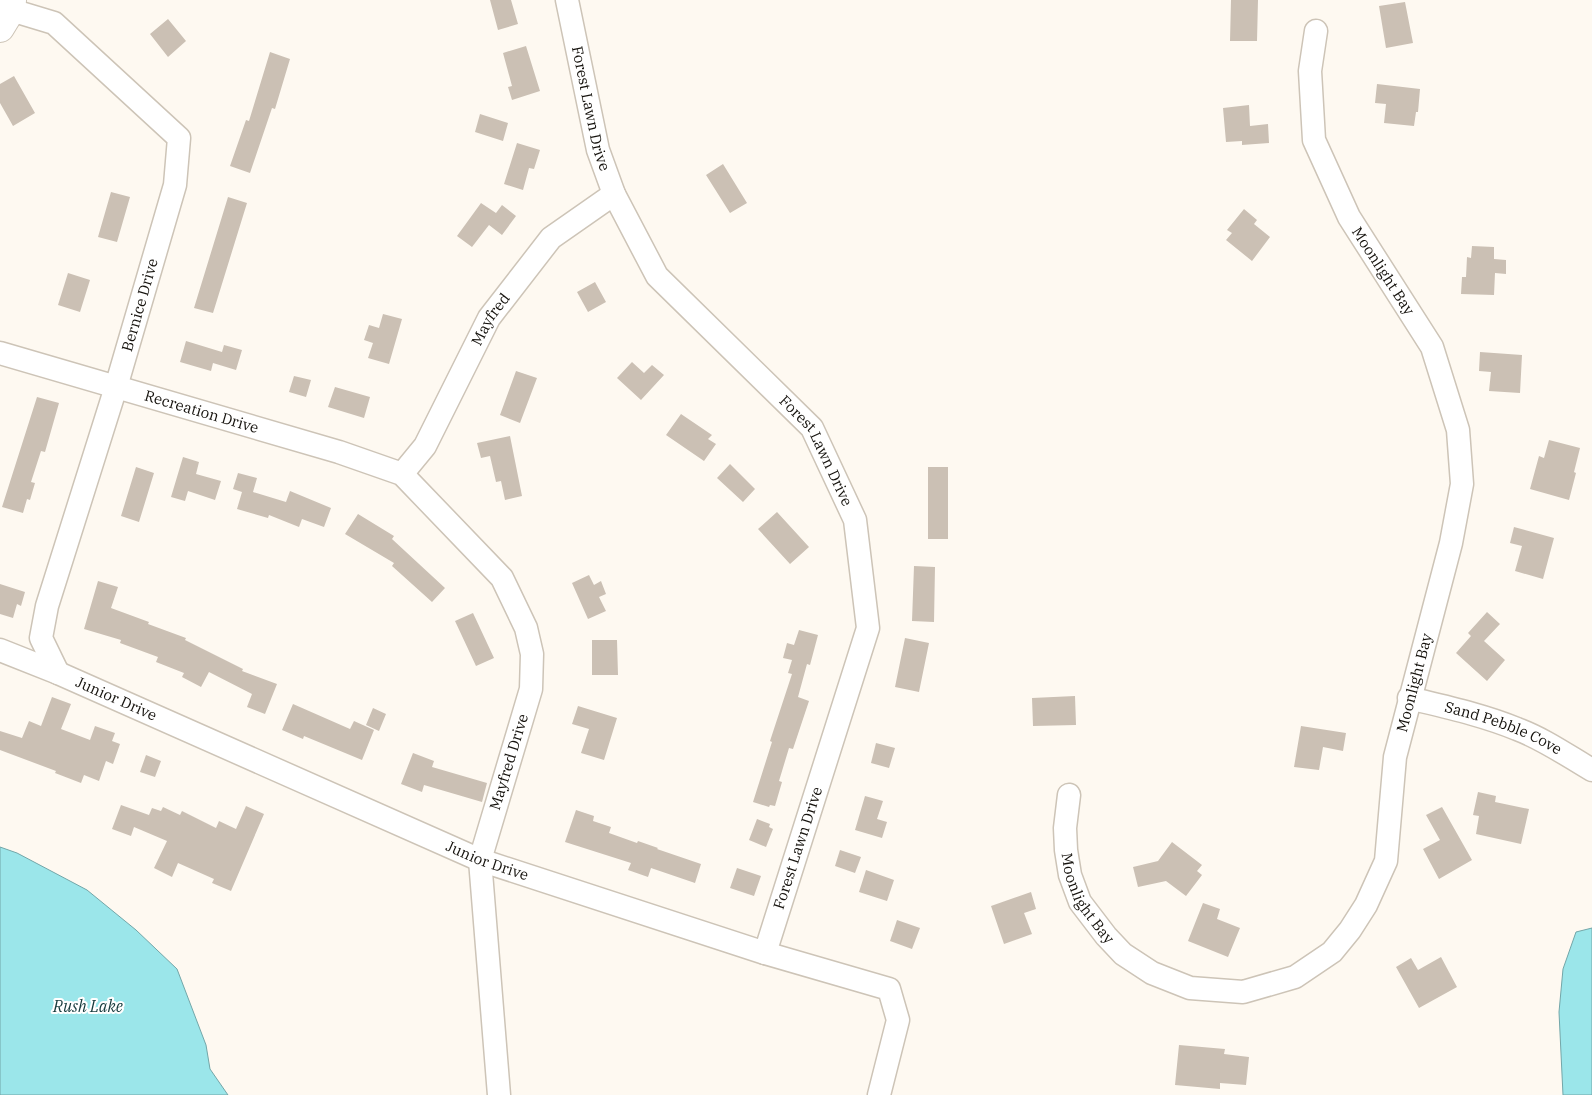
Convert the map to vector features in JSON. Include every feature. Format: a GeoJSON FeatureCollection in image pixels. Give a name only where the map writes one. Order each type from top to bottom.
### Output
{"type":"FeatureCollection","features":[{"type":"Feature","properties":{"kind":"street","name":"Forest Lawn Drive"},"geometry":{"type":"LineString","coordinates":[[567,0],[598,150],[614,194],[657,276],[812,428],[855,520],[868,628],[765,953]]}},
{"type":"Feature","properties":{"kind":"street","name":"Bernice Drive"},"geometry":{"type":"LineString","coordinates":[[8,13],[54,23],[179,138],[176,185],[116,387],[47,606],[41,638],[58,673]]}},
{"type":"Feature","properties":{"kind":"street","name":"Moonlight Bay"},"geometry":{"type":"LineString","coordinates":[[1069,795],[1065,828],[1070,875],[1080,902],[1106,936],[1123,954],[1152,973],[1190,988],[1243,992],[1295,977],[1332,952],[1350,930],[1366,906],[1386,861],[1395,757],[1409,698],[1452,543],[1462,484],[1458,430],[1432,347],[1348,216],[1314,140],[1310,71],[1316,31]]}},
{"type":"Feature","properties":{"kind":"street","name":"Mayfred"},"geometry":{"type":"LineString","coordinates":[[402,474],[425,446],[489,318],[551,238],[614,194]]}},
{"type":"Feature","properties":{"kind":"street","name":"Recreation Drive"},"geometry":{"type":"LineString","coordinates":[[0,353],[340,452],[402,474]]}},
{"type":"Feature","properties":{"kind":"street","name":"Mayfred Drive"},"geometry":{"type":"LineString","coordinates":[[402,474],[502,578],[526,628],[532,654],[531,689],[480,860],[499,1095]]}},
{"type":"Feature","properties":{"kind":"street","name":"Junior Drive"},"geometry":{"type":"LineString","coordinates":[[0,650],[58,673],[480,860],[765,953],[889,989],[898,1020],[879,1095]]}},
{"type":"Feature","properties":{"kind":"street","name":"Sand Pebble Cove"},"geometry":{"type":"LineString","coordinates":[[1409,698],[1486,717],[1519,729],[1547,743],[1592,770]]}},
{"type":"Feature","properties":{"kind":"water","name":"Rush Lake"},"geometry":{"type":"Polygon","coordinates":[[[0,847],[17,853],[87,890],[136,930],[177,969],[206,1045],[210,1069],[228,1095],[0,1095],[0,847]]]}},
{"type":"Feature","properties":{"kind":"water"},"geometry":{"type":"Polygon","coordinates":[[[1592,928],[1592,1095],[1563,1095],[1559,1012],[1563,969],[1576,932],[1592,928]]]}},
{"type":"Feature","properties":{"kind":"building"},"geometry":{"type":"Polygon","coordinates":[[[490,0],[511,0],[518,24],[498,30],[490,0]]]}},
{"type":"Feature","properties":{"kind":"building"},"geometry":{"type":"Polygon","coordinates":[[[1231,0],[1258,0],[1257,41],[1230,41],[1231,0]]]}},
{"type":"Feature","properties":{"kind":"building"},"geometry":{"type":"Polygon","coordinates":[[[1405,2],[1413,43],[1386,48],[1379,6],[1405,2]]]}},
{"type":"Feature","properties":{"kind":"building"},"geometry":{"type":"Polygon","coordinates":[[[168,19],[186,41],[168,57],[150,34],[168,19]]]}},
{"type":"Feature","properties":{"kind":"building"},"geometry":{"type":"Polygon","coordinates":[[[526,46],[540,91],[512,100],[508,87],[512,86],[503,53],[526,46]]]}},
{"type":"Feature","properties":{"kind":"building"},"geometry":{"type":"Polygon","coordinates":[[[270,52],[290,59],[275,109],[272,108],[250,173],[230,166],[246,120],[249,121],[270,52]]]}},
{"type":"Feature","properties":{"kind":"building"},"geometry":{"type":"Polygon","coordinates":[[[14,76],[35,113],[13,126],[0,103],[0,84],[14,76]]]}},
{"type":"Feature","properties":{"kind":"building"},"geometry":{"type":"Polygon","coordinates":[[[1377,84],[1420,89],[1418,112],[1416,112],[1414,126],[1384,123],[1386,104],[1375,103],[1377,84]]]}},
{"type":"Feature","properties":{"kind":"building"},"geometry":{"type":"Polygon","coordinates":[[[1249,105],[1250,126],[1268,124],[1269,143],[1242,145],[1242,141],[1226,142],[1223,108],[1249,105]]]}},
{"type":"Feature","properties":{"kind":"building"},"geometry":{"type":"Polygon","coordinates":[[[480,114],[508,123],[503,141],[475,132],[480,114]]]}},
{"type":"Feature","properties":{"kind":"building"},"geometry":{"type":"Polygon","coordinates":[[[517,143],[540,150],[534,169],[529,168],[523,190],[504,184],[517,143]]]}},
{"type":"Feature","properties":{"kind":"building"},"geometry":{"type":"Polygon","coordinates":[[[723,164],[747,203],[730,213],[706,175],[723,164]]]}},
{"type":"Feature","properties":{"kind":"building"},"geometry":{"type":"Polygon","coordinates":[[[111,192],[130,197],[117,242],[98,237],[111,192]]]}},
{"type":"Feature","properties":{"kind":"building"},"geometry":{"type":"Polygon","coordinates":[[[228,197],[247,203],[213,313],[194,308],[228,197]]]}},
{"type":"Feature","properties":{"kind":"building"},"geometry":{"type":"Polygon","coordinates":[[[481,203],[496,213],[502,205],[516,216],[502,235],[489,225],[472,247],[457,236],[481,203]]]}},
{"type":"Feature","properties":{"kind":"building"},"geometry":{"type":"Polygon","coordinates":[[[1244,209],[1257,220],[1254,224],[1270,237],[1252,261],[1226,240],[1232,233],[1227,230],[1244,209]]]}},
{"type":"Feature","properties":{"kind":"building"},"geometry":{"type":"Polygon","coordinates":[[[1472,246],[1494,247],[1494,259],[1506,260],[1506,274],[1495,273],[1494,295],[1461,294],[1462,277],[1466,277],[1467,257],[1471,258],[1472,246]]]}},
{"type":"Feature","properties":{"kind":"building"},"geometry":{"type":"Polygon","coordinates":[[[68,273],[90,280],[80,312],[58,305],[68,273]]]}},
{"type":"Feature","properties":{"kind":"building"},"geometry":{"type":"Polygon","coordinates":[[[595,282],[606,302],[588,312],[577,292],[595,282]]]}},
{"type":"Feature","properties":{"kind":"building"},"geometry":{"type":"Polygon","coordinates":[[[383,314],[402,319],[389,364],[368,358],[373,343],[364,340],[369,325],[379,328],[383,314]]]}},
{"type":"Feature","properties":{"kind":"building"},"geometry":{"type":"Polygon","coordinates":[[[186,341],[222,352],[224,345],[242,350],[236,370],[213,363],[211,371],[180,362],[186,341]]]}},
{"type":"Feature","properties":{"kind":"building"},"geometry":{"type":"Polygon","coordinates":[[[1480,352],[1522,355],[1520,393],[1489,391],[1491,372],[1479,371],[1480,352]]]}},
{"type":"Feature","properties":{"kind":"building"},"geometry":{"type":"Polygon","coordinates":[[[632,362],[644,373],[652,365],[664,375],[641,400],[617,378],[632,362]]]}},
{"type":"Feature","properties":{"kind":"building"},"geometry":{"type":"Polygon","coordinates":[[[516,371],[537,378],[520,423],[500,415],[516,371]]]}},
{"type":"Feature","properties":{"kind":"building"},"geometry":{"type":"Polygon","coordinates":[[[294,376],[311,380],[306,397],[289,392],[294,376]]]}},
{"type":"Feature","properties":{"kind":"building"},"geometry":{"type":"Polygon","coordinates":[[[335,387],[370,397],[364,418],[328,407],[335,387]]]}},
{"type":"Feature","properties":{"kind":"building"},"geometry":{"type":"Polygon","coordinates":[[[37,397],[59,403],[45,452],[41,451],[31,482],[35,483],[30,500],[27,499],[23,513],[2,507],[37,397]]]}},
{"type":"Feature","properties":{"kind":"building"},"geometry":{"type":"Polygon","coordinates":[[[681,414],[712,435],[708,439],[716,444],[704,461],[666,435],[681,414]]]}},
{"type":"Feature","properties":{"kind":"building"},"geometry":{"type":"Polygon","coordinates":[[[510,436],[522,496],[505,500],[501,481],[496,482],[490,456],[481,458],[477,443],[510,436]]]}},
{"type":"Feature","properties":{"kind":"building"},"geometry":{"type":"Polygon","coordinates":[[[1549,440],[1580,448],[1569,500],[1530,489],[1539,456],[1544,458],[1549,440]]]}},
{"type":"Feature","properties":{"kind":"building"},"geometry":{"type":"Polygon","coordinates":[[[183,457],[199,462],[196,474],[221,481],[215,500],[188,491],[185,501],[171,497],[183,457]]]}},
{"type":"Feature","properties":{"kind":"building"},"geometry":{"type":"Polygon","coordinates":[[[730,464],[755,489],[743,502],[717,478],[730,464]]]}},
{"type":"Feature","properties":{"kind":"building"},"geometry":{"type":"Polygon","coordinates":[[[136,467],[154,473],[139,522],[121,516],[136,467]]]}},
{"type":"Feature","properties":{"kind":"building"},"geometry":{"type":"Polygon","coordinates":[[[928,467],[948,467],[948,539],[928,539],[928,467]]]}},
{"type":"Feature","properties":{"kind":"building"},"geometry":{"type":"Polygon","coordinates":[[[238,473],[257,478],[253,492],[286,502],[290,491],[331,508],[324,527],[302,519],[299,527],[269,515],[268,518],[237,509],[242,492],[233,489],[238,473]]]}},
{"type":"Feature","properties":{"kind":"building"},"geometry":{"type":"Polygon","coordinates":[[[777,512],[809,547],[790,564],[758,529],[777,512]]]}},
{"type":"Feature","properties":{"kind":"building"},"geometry":{"type":"Polygon","coordinates":[[[358,514],[394,536],[392,539],[445,588],[432,602],[392,566],[394,563],[345,534],[358,514]]]}},
{"type":"Feature","properties":{"kind":"building"},"geometry":{"type":"Polygon","coordinates":[[[1514,527],[1554,538],[1543,579],[1515,571],[1522,546],[1510,543],[1514,527]]]}},
{"type":"Feature","properties":{"kind":"building"},"geometry":{"type":"Polygon","coordinates":[[[914,566],[935,567],[934,622],[912,621],[914,566]]]}},
{"type":"Feature","properties":{"kind":"building"},"geometry":{"type":"Polygon","coordinates":[[[589,575],[594,585],[601,581],[606,594],[599,597],[606,611],[588,619],[572,583],[589,575]]]}},
{"type":"Feature","properties":{"kind":"building"},"geometry":{"type":"Polygon","coordinates":[[[98,581],[118,587],[111,608],[186,638],[185,640],[243,669],[242,671],[277,684],[265,714],[247,707],[252,694],[209,672],[201,687],[182,677],[184,673],[156,662],[158,657],[120,643],[121,640],[84,629],[98,581]]]}},
{"type":"Feature","properties":{"kind":"building"},"geometry":{"type":"Polygon","coordinates":[[[0,584],[25,592],[21,606],[17,604],[13,618],[0,614],[0,584]]]}},
{"type":"Feature","properties":{"kind":"building"},"geometry":{"type":"Polygon","coordinates":[[[1487,612],[1500,624],[1484,641],[1505,660],[1487,681],[1456,653],[1471,636],[1468,633],[1487,612]]]}},
{"type":"Feature","properties":{"kind":"building"},"geometry":{"type":"Polygon","coordinates":[[[473,613],[494,658],[476,666],[455,621],[473,613]]]}},
{"type":"Feature","properties":{"kind":"building"},"geometry":{"type":"Polygon","coordinates":[[[799,630],[818,635],[810,665],[807,664],[798,697],[809,701],[793,749],[789,748],[779,781],[782,782],[775,806],[770,805],[769,807],[753,802],[772,742],[770,741],[792,674],[788,673],[792,660],[783,658],[787,643],[794,645],[799,630]]]}},
{"type":"Feature","properties":{"kind":"building"},"geometry":{"type":"Polygon","coordinates":[[[905,638],[929,643],[919,692],[895,687],[905,638]]]}},
{"type":"Feature","properties":{"kind":"building"},"geometry":{"type":"Polygon","coordinates":[[[592,640],[617,640],[618,675],[592,675],[592,640]]]}},
{"type":"Feature","properties":{"kind":"building"},"geometry":{"type":"Polygon","coordinates":[[[1075,696],[1076,725],[1033,726],[1032,698],[1075,696]]]}},
{"type":"Feature","properties":{"kind":"building"},"geometry":{"type":"Polygon","coordinates":[[[52,697],[71,704],[61,729],[90,740],[95,726],[115,733],[112,741],[120,744],[113,764],[106,761],[99,781],[84,775],[81,783],[55,773],[56,771],[0,750],[0,731],[22,738],[29,721],[41,726],[52,697]]]}},
{"type":"Feature","properties":{"kind":"building"},"geometry":{"type":"Polygon","coordinates":[[[293,704],[350,729],[354,721],[374,730],[362,760],[304,736],[303,739],[282,730],[293,704]]]}},
{"type":"Feature","properties":{"kind":"building"},"geometry":{"type":"Polygon","coordinates":[[[578,706],[617,718],[604,760],[581,753],[589,729],[572,724],[578,706]]]}},
{"type":"Feature","properties":{"kind":"building"},"geometry":{"type":"Polygon","coordinates":[[[373,708],[386,714],[379,731],[366,725],[373,708]]]}},
{"type":"Feature","properties":{"kind":"building"},"geometry":{"type":"Polygon","coordinates":[[[1301,726],[1346,733],[1343,751],[1323,747],[1319,770],[1294,767],[1301,726]]]}},
{"type":"Feature","properties":{"kind":"building"},"geometry":{"type":"Polygon","coordinates":[[[876,743],[895,748],[889,768],[871,763],[876,743]]]}},
{"type":"Feature","properties":{"kind":"building"},"geometry":{"type":"Polygon","coordinates":[[[413,753],[434,761],[432,767],[487,783],[482,802],[424,785],[422,792],[401,784],[413,753]]]}},
{"type":"Feature","properties":{"kind":"building"},"geometry":{"type":"Polygon","coordinates":[[[146,755],[161,761],[155,777],[140,772],[146,755]]]}},
{"type":"Feature","properties":{"kind":"building"},"geometry":{"type":"Polygon","coordinates":[[[1478,792],[1496,796],[1495,802],[1529,809],[1521,844],[1476,834],[1479,816],[1473,815],[1478,792]]]}},
{"type":"Feature","properties":{"kind":"building"},"geometry":{"type":"Polygon","coordinates":[[[865,796],[883,801],[877,819],[887,822],[882,838],[855,830],[865,796]]]}},
{"type":"Feature","properties":{"kind":"building"},"geometry":{"type":"Polygon","coordinates":[[[121,805],[149,815],[152,808],[161,811],[163,807],[180,815],[182,811],[216,828],[219,821],[236,829],[246,806],[264,814],[231,891],[212,883],[214,879],[178,863],[172,877],[154,868],[167,841],[134,827],[131,836],[112,829],[121,805]]]}},
{"type":"Feature","properties":{"kind":"building"},"geometry":{"type":"Polygon","coordinates":[[[1442,807],[1472,860],[1439,879],[1423,849],[1440,840],[1426,815],[1442,807]]]}},
{"type":"Feature","properties":{"kind":"building"},"geometry":{"type":"Polygon","coordinates":[[[576,810],[594,816],[593,821],[611,827],[609,833],[637,843],[638,841],[701,864],[695,883],[651,868],[648,877],[628,870],[631,863],[565,842],[576,810]]]}},
{"type":"Feature","properties":{"kind":"building"},"geometry":{"type":"Polygon","coordinates":[[[757,819],[770,824],[769,827],[773,829],[766,847],[749,840],[757,819]]]}},
{"type":"Feature","properties":{"kind":"building"},"geometry":{"type":"Polygon","coordinates":[[[1172,842],[1202,865],[1197,871],[1202,875],[1186,896],[1166,881],[1138,887],[1133,867],[1158,861],[1172,842]]]}},
{"type":"Feature","properties":{"kind":"building"},"geometry":{"type":"Polygon","coordinates":[[[840,850],[861,857],[855,873],[835,866],[840,850]]]}},
{"type":"Feature","properties":{"kind":"building"},"geometry":{"type":"Polygon","coordinates":[[[737,868],[761,876],[754,896],[730,888],[737,868]]]}},
{"type":"Feature","properties":{"kind":"building"},"geometry":{"type":"Polygon","coordinates":[[[866,870],[894,880],[887,901],[859,892],[866,870]]]}},
{"type":"Feature","properties":{"kind":"building"},"geometry":{"type":"Polygon","coordinates":[[[1031,892],[1036,909],[1024,913],[1032,934],[1004,944],[991,906],[1031,892]]]}},
{"type":"Feature","properties":{"kind":"building"},"geometry":{"type":"Polygon","coordinates":[[[1203,903],[1220,909],[1217,919],[1240,928],[1228,957],[1188,941],[1203,903]]]}},
{"type":"Feature","properties":{"kind":"building"},"geometry":{"type":"Polygon","coordinates":[[[897,920],[920,928],[912,949],[890,941],[897,920]]]}},
{"type":"Feature","properties":{"kind":"building"},"geometry":{"type":"Polygon","coordinates":[[[1441,957],[1457,987],[1419,1008],[1396,967],[1411,958],[1418,970],[1441,957]]]}},
{"type":"Feature","properties":{"kind":"building"},"geometry":{"type":"Polygon","coordinates":[[[1179,1045],[1225,1049],[1224,1054],[1249,1057],[1246,1085],[1220,1083],[1220,1089],[1175,1085],[1179,1045]]]}}]}
